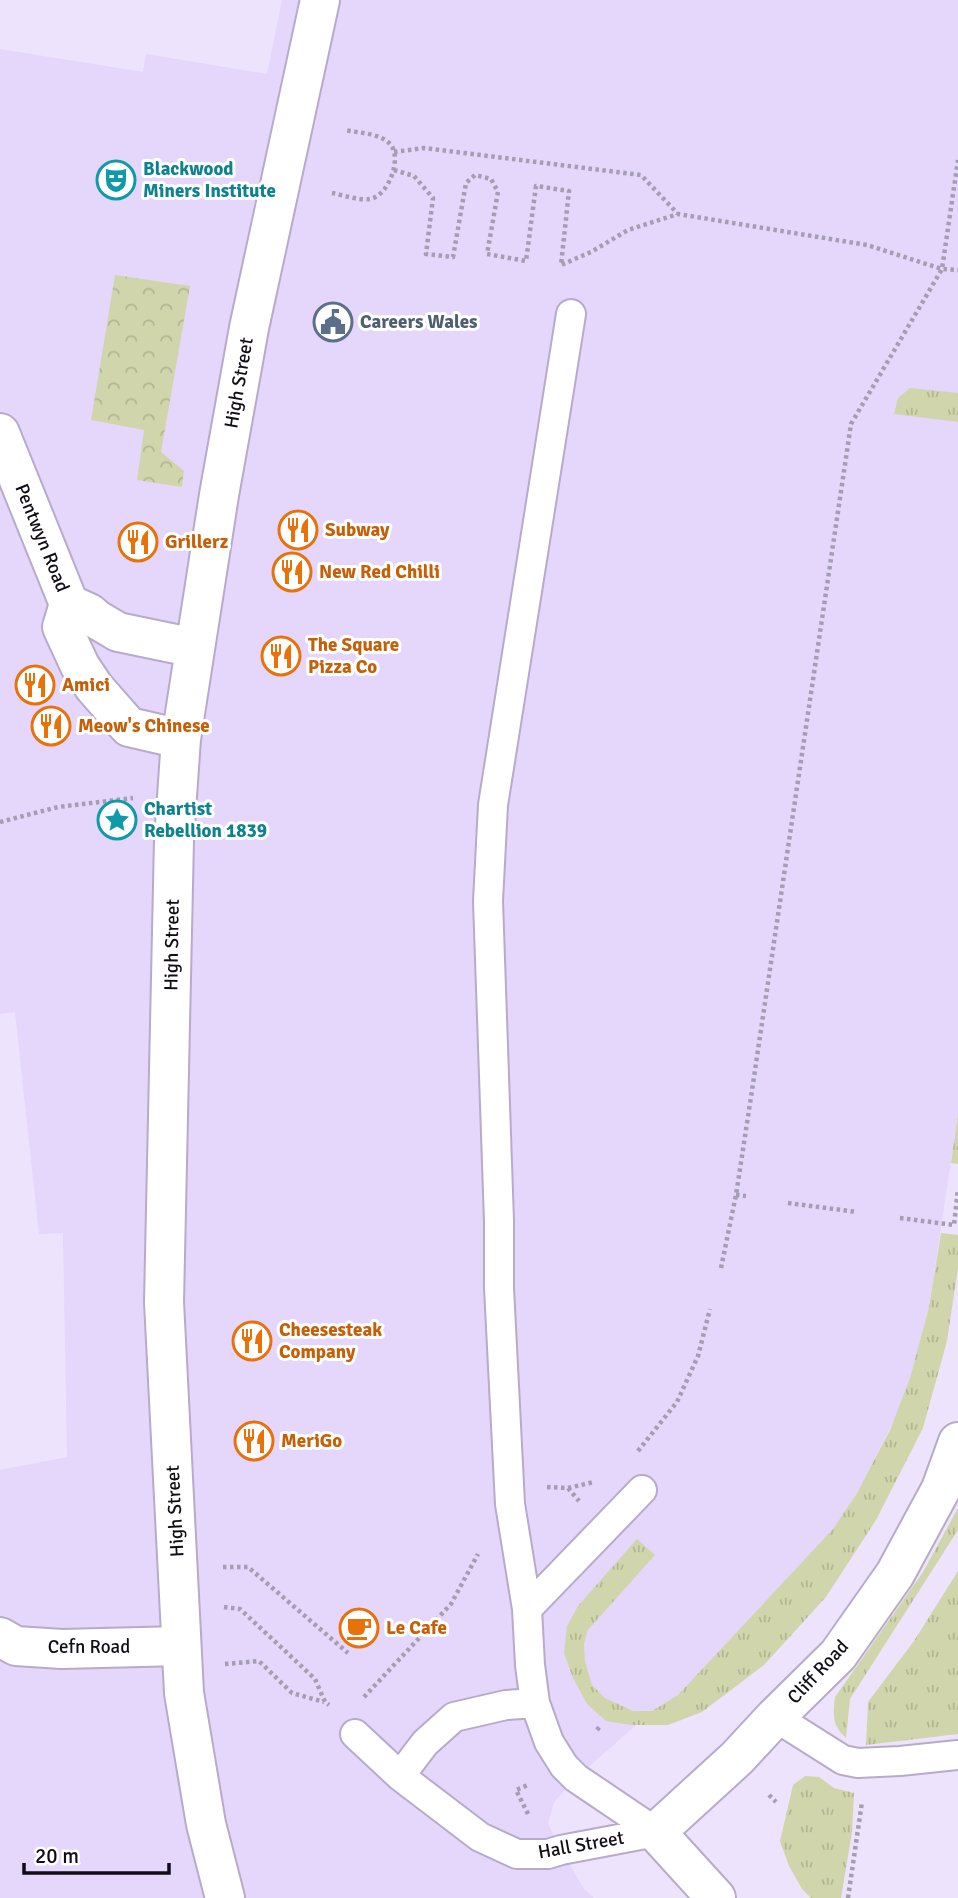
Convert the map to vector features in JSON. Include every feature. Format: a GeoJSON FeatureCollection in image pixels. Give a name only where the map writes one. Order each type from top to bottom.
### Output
{"type":"FeatureCollection","features":[{"type":"Feature","properties":{"kind":"main road","name":"High Street"},"geometry":{"type":"LineString","coordinates":[[225,1898],[206,1824],[184,1693],[164,1302],[174,839],[181,739],[219,495],[249,328],[320,0]]}},
{"type":"Feature","properties":{"kind":"main road","name":"Pentwyn Road"},"geometry":{"type":"LineString","coordinates":[[0,433],[69,604],[62,627],[80,666],[94,687],[129,727],[181,739]]}},
{"type":"Feature","properties":{"kind":"main road","name":"Pentwyn Road"},"geometry":{"type":"LineString","coordinates":[[69,604],[89,613],[118,632],[195,648]]}},
{"type":"Feature","properties":{"kind":"main road","name":"Cliff Road"},"geometry":{"type":"LineString","coordinates":[[656,1832],[737,1758],[838,1655],[895,1574],[941,1489],[958,1442]]}},
{"type":"Feature","properties":{"kind":"main road","name":"Cefn Road"},"geometry":{"type":"LineString","coordinates":[[5,1646],[181,1646]]}},
{"type":"Feature","properties":{"kind":"main road"},"geometry":{"type":"LineString","coordinates":[[656,1832],[716,1898]]}},
{"type":"Feature","properties":{"kind":"lane"},"geometry":{"type":"LineString","coordinates":[[571,314],[493,805],[488,901],[499,1288],[510,1491],[527,1609],[535,1703],[549,1742],[564,1766],[576,1778],[656,1832]]}},
{"type":"Feature","properties":{"kind":"lane"},"geometry":{"type":"LineString","coordinates":[[527,1609],[642,1490]]}},
{"type":"Feature","properties":{"kind":"lane"},"geometry":{"type":"LineString","coordinates":[[400,1776],[425,1743],[454,1717],[497,1707],[535,1703]]}},
{"type":"Feature","properties":{"kind":"lane"},"geometry":{"type":"LineString","coordinates":[[775,1717],[844,1760],[858,1763],[958,1755]]}},
{"type":"Feature","properties":{"kind":"lane","name":"Hall Street"},"geometry":{"type":"LineString","coordinates":[[350,1726],[400,1776],[480,1837],[517,1854],[548,1854],[656,1832]]}},
{"type":"Feature","properties":{"kind":"path"},"geometry":{"type":"LineString","coordinates":[[332,193],[369,200],[380,195],[394,170],[394,152],[390,144],[381,137],[345,130]]}},
{"type":"Feature","properties":{"kind":"path"},"geometry":{"type":"LineString","coordinates":[[394,152],[424,148],[641,175],[678,214]]}},
{"type":"Feature","properties":{"kind":"path"},"geometry":{"type":"LineString","coordinates":[[720,1268],[736,1195],[850,424],[942,268],[958,160]]}},
{"type":"Feature","properties":{"kind":"path"},"geometry":{"type":"LineString","coordinates":[[394,170],[414,176],[433,198],[426,254],[453,257],[466,183],[475,175],[491,179],[498,192],[487,254],[526,261],[536,186],[569,191],[561,265],[591,252],[628,230],[678,214],[867,245],[942,268],[958,270]]}},
{"type":"Feature","properties":{"kind":"path"},"geometry":{"type":"LineString","coordinates":[[0,822],[58,807],[135,798]]}},
{"type":"Feature","properties":{"kind":"path"},"geometry":{"type":"LineString","coordinates":[[900,1218],[954,1225],[958,1189]]}},
{"type":"Feature","properties":{"kind":"path"},"geometry":{"type":"LineString","coordinates":[[736,1195],[746,1196]]}},
{"type":"Feature","properties":{"kind":"path"},"geometry":{"type":"LineString","coordinates":[[788,1203],[857,1212]]}},
{"type":"Feature","properties":{"kind":"path"},"geometry":{"type":"LineString","coordinates":[[628,1458],[638,1451],[677,1402],[698,1356],[710,1309]]}},
{"type":"Feature","properties":{"kind":"path"},"geometry":{"type":"LineString","coordinates":[[536,1487],[568,1488],[598,1482]]}},
{"type":"Feature","properties":{"kind":"path"},"geometry":{"type":"LineString","coordinates":[[220,1606],[240,1609],[315,1679],[326,1702],[350,1726],[452,1604],[482,1546]]}},
{"type":"Feature","properties":{"kind":"path"},"geometry":{"type":"LineString","coordinates":[[219,1567],[248,1567],[348,1653]]}},
{"type":"Feature","properties":{"kind":"path"},"geometry":{"type":"LineString","coordinates":[[221,1665],[259,1661],[292,1693],[326,1702]]}},
{"type":"Feature","properties":{"kind":"path"},"geometry":{"type":"LineString","coordinates":[[597,1730],[601,1725]]}},
{"type":"Feature","properties":{"kind":"path"},"geometry":{"type":"LineString","coordinates":[[530,1785],[516,1790],[531,1820]]}},
{"type":"Feature","properties":{"kind":"path"},"geometry":{"type":"LineString","coordinates":[[848,1898],[862,1802],[860,1794]]}},
{"type":"Feature","properties":{"kind":"path"},"geometry":{"type":"LineString","coordinates":[[769,1795],[776,1802]]}},
{"type":"Feature","properties":{"kind":"shaded area"},"geometry":{"type":"Polygon","coordinates":[[[282,0],[958,0],[958,1114],[929,1307],[910,1378],[897,1414],[865,1478],[833,1529],[678,1696],[652,1711],[576,1778],[554,1802],[548,1824],[584,1889],[594,1898],[0,1898],[0,1470],[67,1457],[63,1233],[39,1234],[15,1012],[0,1014],[0,49],[143,72],[146,54],[267,74],[282,0]]]}},
{"type":"Feature","properties":{"kind":"green space"},"geometry":{"type":"Polygon","coordinates":[[[115,275],[190,286],[161,452],[184,471],[182,487],[137,480],[144,430],[91,420],[115,275]]]}},
{"type":"Feature","properties":{"kind":"green space"},"geometry":{"type":"Polygon","coordinates":[[[910,388],[958,393],[958,422],[894,414],[898,398],[910,388]]]}},
{"type":"Feature","properties":{"kind":"green space"},"geometry":{"type":"Polygon","coordinates":[[[958,1114],[958,1164],[951,1163],[958,1114]]]}},
{"type":"Feature","properties":{"kind":"green space"},"geometry":{"type":"Polygon","coordinates":[[[941,1233],[958,1235],[958,1268],[947,1341],[923,1428],[876,1520],[826,1597],[764,1665],[702,1712],[668,1725],[631,1725],[606,1721],[587,1704],[564,1653],[567,1626],[578,1606],[637,1539],[655,1555],[587,1631],[584,1644],[585,1661],[592,1685],[605,1698],[633,1711],[652,1711],[678,1695],[833,1529],[857,1493],[890,1430],[910,1378],[929,1307],[941,1233]]]}},
{"type":"Feature","properties":{"kind":"green space"},"geometry":{"type":"Polygon","coordinates":[[[958,1508],[958,1530],[850,1699],[846,1738],[834,1720],[835,1697],[923,1572],[958,1508]]]}},
{"type":"Feature","properties":{"kind":"green space"},"geometry":{"type":"Polygon","coordinates":[[[958,1571],[958,1734],[866,1745],[868,1702],[914,1641],[958,1571]]]}},
{"type":"Feature","properties":{"kind":"green space"},"geometry":{"type":"Polygon","coordinates":[[[805,1776],[819,1777],[834,1788],[854,1793],[852,1832],[841,1898],[811,1898],[802,1889],[789,1866],[780,1841],[793,1785],[805,1776]]]}},
{"type":"Feature","properties":{"kind":"place","name":"Blackwood Miners Institute"},"geometry":{"type":"Point","coordinates":[116,180]}},
{"type":"Feature","properties":{"kind":"place","name":"Careers Wales"},"geometry":{"type":"Point","coordinates":[333,322]}},
{"type":"Feature","properties":{"kind":"place","name":"Subway"},"geometry":{"type":"Point","coordinates":[298,530]}},
{"type":"Feature","properties":{"kind":"place","name":"Grillerz"},"geometry":{"type":"Point","coordinates":[138,542]}},
{"type":"Feature","properties":{"kind":"place","name":"New Red Chilli"},"geometry":{"type":"Point","coordinates":[292,572]}},
{"type":"Feature","properties":{"kind":"place","name":"The Square Pizza Co"},"geometry":{"type":"Point","coordinates":[281,656]}},
{"type":"Feature","properties":{"kind":"place","name":"Amici"},"geometry":{"type":"Point","coordinates":[35,685]}},
{"type":"Feature","properties":{"kind":"place","name":"Meow's Chinese"},"geometry":{"type":"Point","coordinates":[51,726]}},
{"type":"Feature","properties":{"kind":"place","name":"Chartist Rebellion 1839"},"geometry":{"type":"Point","coordinates":[117,820]}},
{"type":"Feature","properties":{"kind":"place","name":"Cheesesteak Company"},"geometry":{"type":"Point","coordinates":[252,1341]}},
{"type":"Feature","properties":{"kind":"place","name":"MeriGo"},"geometry":{"type":"Point","coordinates":[254,1441]}},
{"type":"Feature","properties":{"kind":"place","name":"Le Cafe"},"geometry":{"type":"Point","coordinates":[359,1628]}}]}
